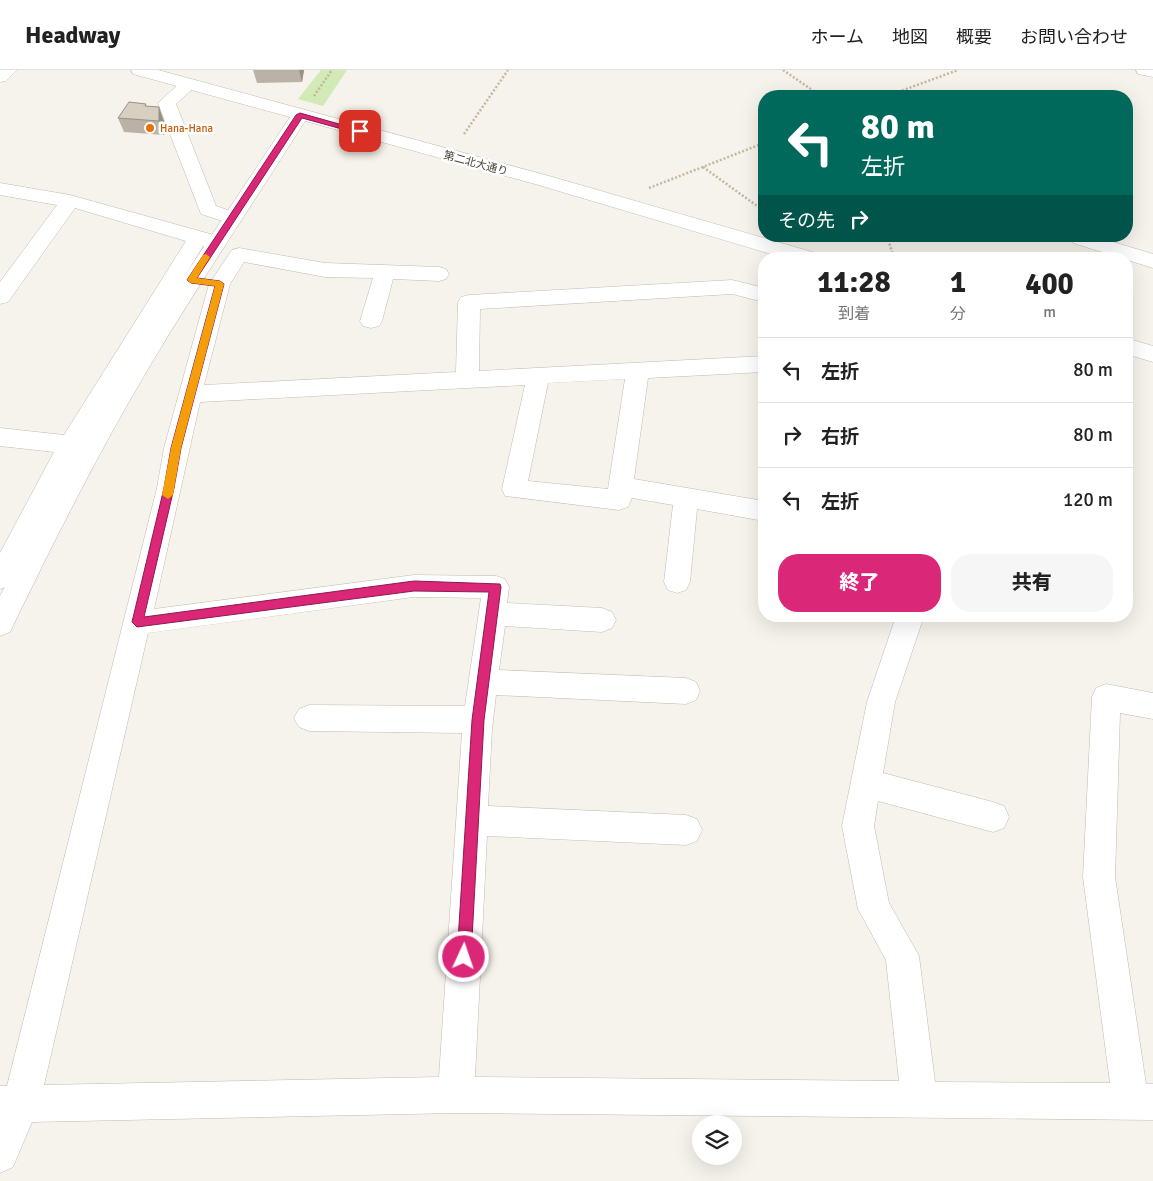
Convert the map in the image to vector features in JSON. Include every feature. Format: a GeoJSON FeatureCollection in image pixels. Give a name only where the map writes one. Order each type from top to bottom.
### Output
{"type":"FeatureCollection","features":[{"type":"Feature","properties":{"kind":"street"},"geometry":{"type":"LineString","coordinates":[[0,77],[9,70]]}},
{"type":"Feature","properties":{"kind":"street","name":"第二北大通り"},"geometry":{"type":"LineString","coordinates":[[139,70],[178,77],[300,115],[542,180],[788,252]]}},
{"type":"Feature","properties":{"kind":"street"},"geometry":{"type":"LineString","coordinates":[[1144,70],[1153,72]]}},
{"type":"Feature","properties":{"kind":"street"},"geometry":{"type":"LineString","coordinates":[[178,77],[168,102],[208,210],[232,218]]}},
{"type":"Feature","properties":{"kind":"street"},"geometry":{"type":"LineString","coordinates":[[0,624],[10,565],[207,240],[232,218],[300,115]]}},
{"type":"Feature","properties":{"kind":"street"},"geometry":{"type":"LineString","coordinates":[[0,190],[70,201],[207,240]]}},
{"type":"Feature","properties":{"kind":"street"},"geometry":{"type":"LineString","coordinates":[[0,297],[70,201]]}},
{"type":"Feature","properties":{"kind":"street"},"geometry":{"type":"LineString","coordinates":[[81,446],[191,280],[207,240]]}},
{"type":"Feature","properties":{"kind":"street"},"geometry":{"type":"LineString","coordinates":[[1090,242],[1125,252]]}},
{"type":"Feature","properties":{"kind":"street"},"geometry":{"type":"LineString","coordinates":[[1133,254],[1153,260]]}},
{"type":"Feature","properties":{"kind":"street"},"geometry":{"type":"LineString","coordinates":[[0,1154],[10,1104],[137,622],[169,488],[176,448],[220,284],[240,255],[326,270],[439,274]]}},
{"type":"Feature","properties":{"kind":"street"},"geometry":{"type":"LineString","coordinates":[[372,321],[385,272]]}},
{"type":"Feature","properties":{"kind":"street"},"geometry":{"type":"LineString","coordinates":[[191,280],[220,284]]}},
{"type":"Feature","properties":{"kind":"street"},"geometry":{"type":"LineString","coordinates":[[467,380],[469,302],[732,286],[758,293]]}},
{"type":"Feature","properties":{"kind":"street"},"geometry":{"type":"LineString","coordinates":[[1133,348],[1153,354]]}},
{"type":"Feature","properties":{"kind":"street"},"geometry":{"type":"LineString","coordinates":[[192,394],[758,364]]}},
{"type":"Feature","properties":{"kind":"street"},"geometry":{"type":"LineString","coordinates":[[538,376],[514,489],[620,500],[638,371]]}},
{"type":"Feature","properties":{"kind":"street"},"geometry":{"type":"LineString","coordinates":[[0,437],[81,446]]}},
{"type":"Feature","properties":{"kind":"street"},"geometry":{"type":"LineString","coordinates":[[622,486],[758,510]]}},
{"type":"Feature","properties":{"kind":"street"},"geometry":{"type":"LineString","coordinates":[[677,582],[686,497]]}},
{"type":"Feature","properties":{"kind":"street"},"geometry":{"type":"LineString","coordinates":[[137,622],[414,586],[496,587],[478,720],[456,1095]]}},
{"type":"Feature","properties":{"kind":"street"},"geometry":{"type":"LineString","coordinates":[[492,614],[602,620]]}},
{"type":"Feature","properties":{"kind":"street"},"geometry":{"type":"LineString","coordinates":[[908,622],[882,702],[858,826],[874,909],[902,956],[919,1098]]}},
{"type":"Feature","properties":{"kind":"street"},"geometry":{"type":"LineString","coordinates":[[483,682],[686,691]]}},
{"type":"Feature","properties":{"kind":"street"},"geometry":{"type":"LineString","coordinates":[[10,1104],[456,1095],[919,1098],[1142,1102],[1099,877],[1106,697],[1153,706]]}},
{"type":"Feature","properties":{"kind":"street"},"geometry":{"type":"LineString","coordinates":[[310,718],[478,720]]}},
{"type":"Feature","properties":{"kind":"street"},"geometry":{"type":"LineString","coordinates":[[867,783],[993,817]]}},
{"type":"Feature","properties":{"kind":"street"},"geometry":{"type":"LineString","coordinates":[[472,820],[686,830]]}},
{"type":"Feature","properties":{"kind":"path"},"geometry":{"type":"LineString","coordinates":[[300,115],[332,70]]}},
{"type":"Feature","properties":{"kind":"path"},"geometry":{"type":"LineString","coordinates":[[464,134],[508,70]]}},
{"type":"Feature","properties":{"kind":"path"},"geometry":{"type":"LineString","coordinates":[[783,70],[812,90]]}},
{"type":"Feature","properties":{"kind":"path"},"geometry":{"type":"LineString","coordinates":[[903,90],[958,70]]}},
{"type":"Feature","properties":{"kind":"path"},"geometry":{"type":"LineString","coordinates":[[649,188],[758,145]]}},
{"type":"Feature","properties":{"kind":"path"},"geometry":{"type":"LineString","coordinates":[[703,167],[758,207]]}},
{"type":"Feature","properties":{"kind":"green space"},"geometry":{"type":"Polygon","coordinates":[[[321,70],[347,70],[323,106],[298,99],[321,70]]]}},
{"type":"Feature","properties":{"kind":"building"},"geometry":{"type":"Polygon","coordinates":[[[129,102],[159,107],[159,121],[118,118],[129,102]]]}},
{"type":"Feature","properties":{"kind":"slow traffic"},"geometry":{"type":"LineString","coordinates":[[168,495],[176,448],[220,284],[191,280],[206,257]]}},
{"type":"Feature","properties":{"kind":"place","name":"Hana-Hana"},"geometry":{"type":"Point","coordinates":[150,128]}},
{"type":"Feature","properties":{"kind":"route"},"geometry":{"type":"LineString","coordinates":[[360,131],[300,115],[191,280],[220,284],[176,448],[169,488],[137,622],[414,586],[496,587],[478,720],[464,957]]}}]}
